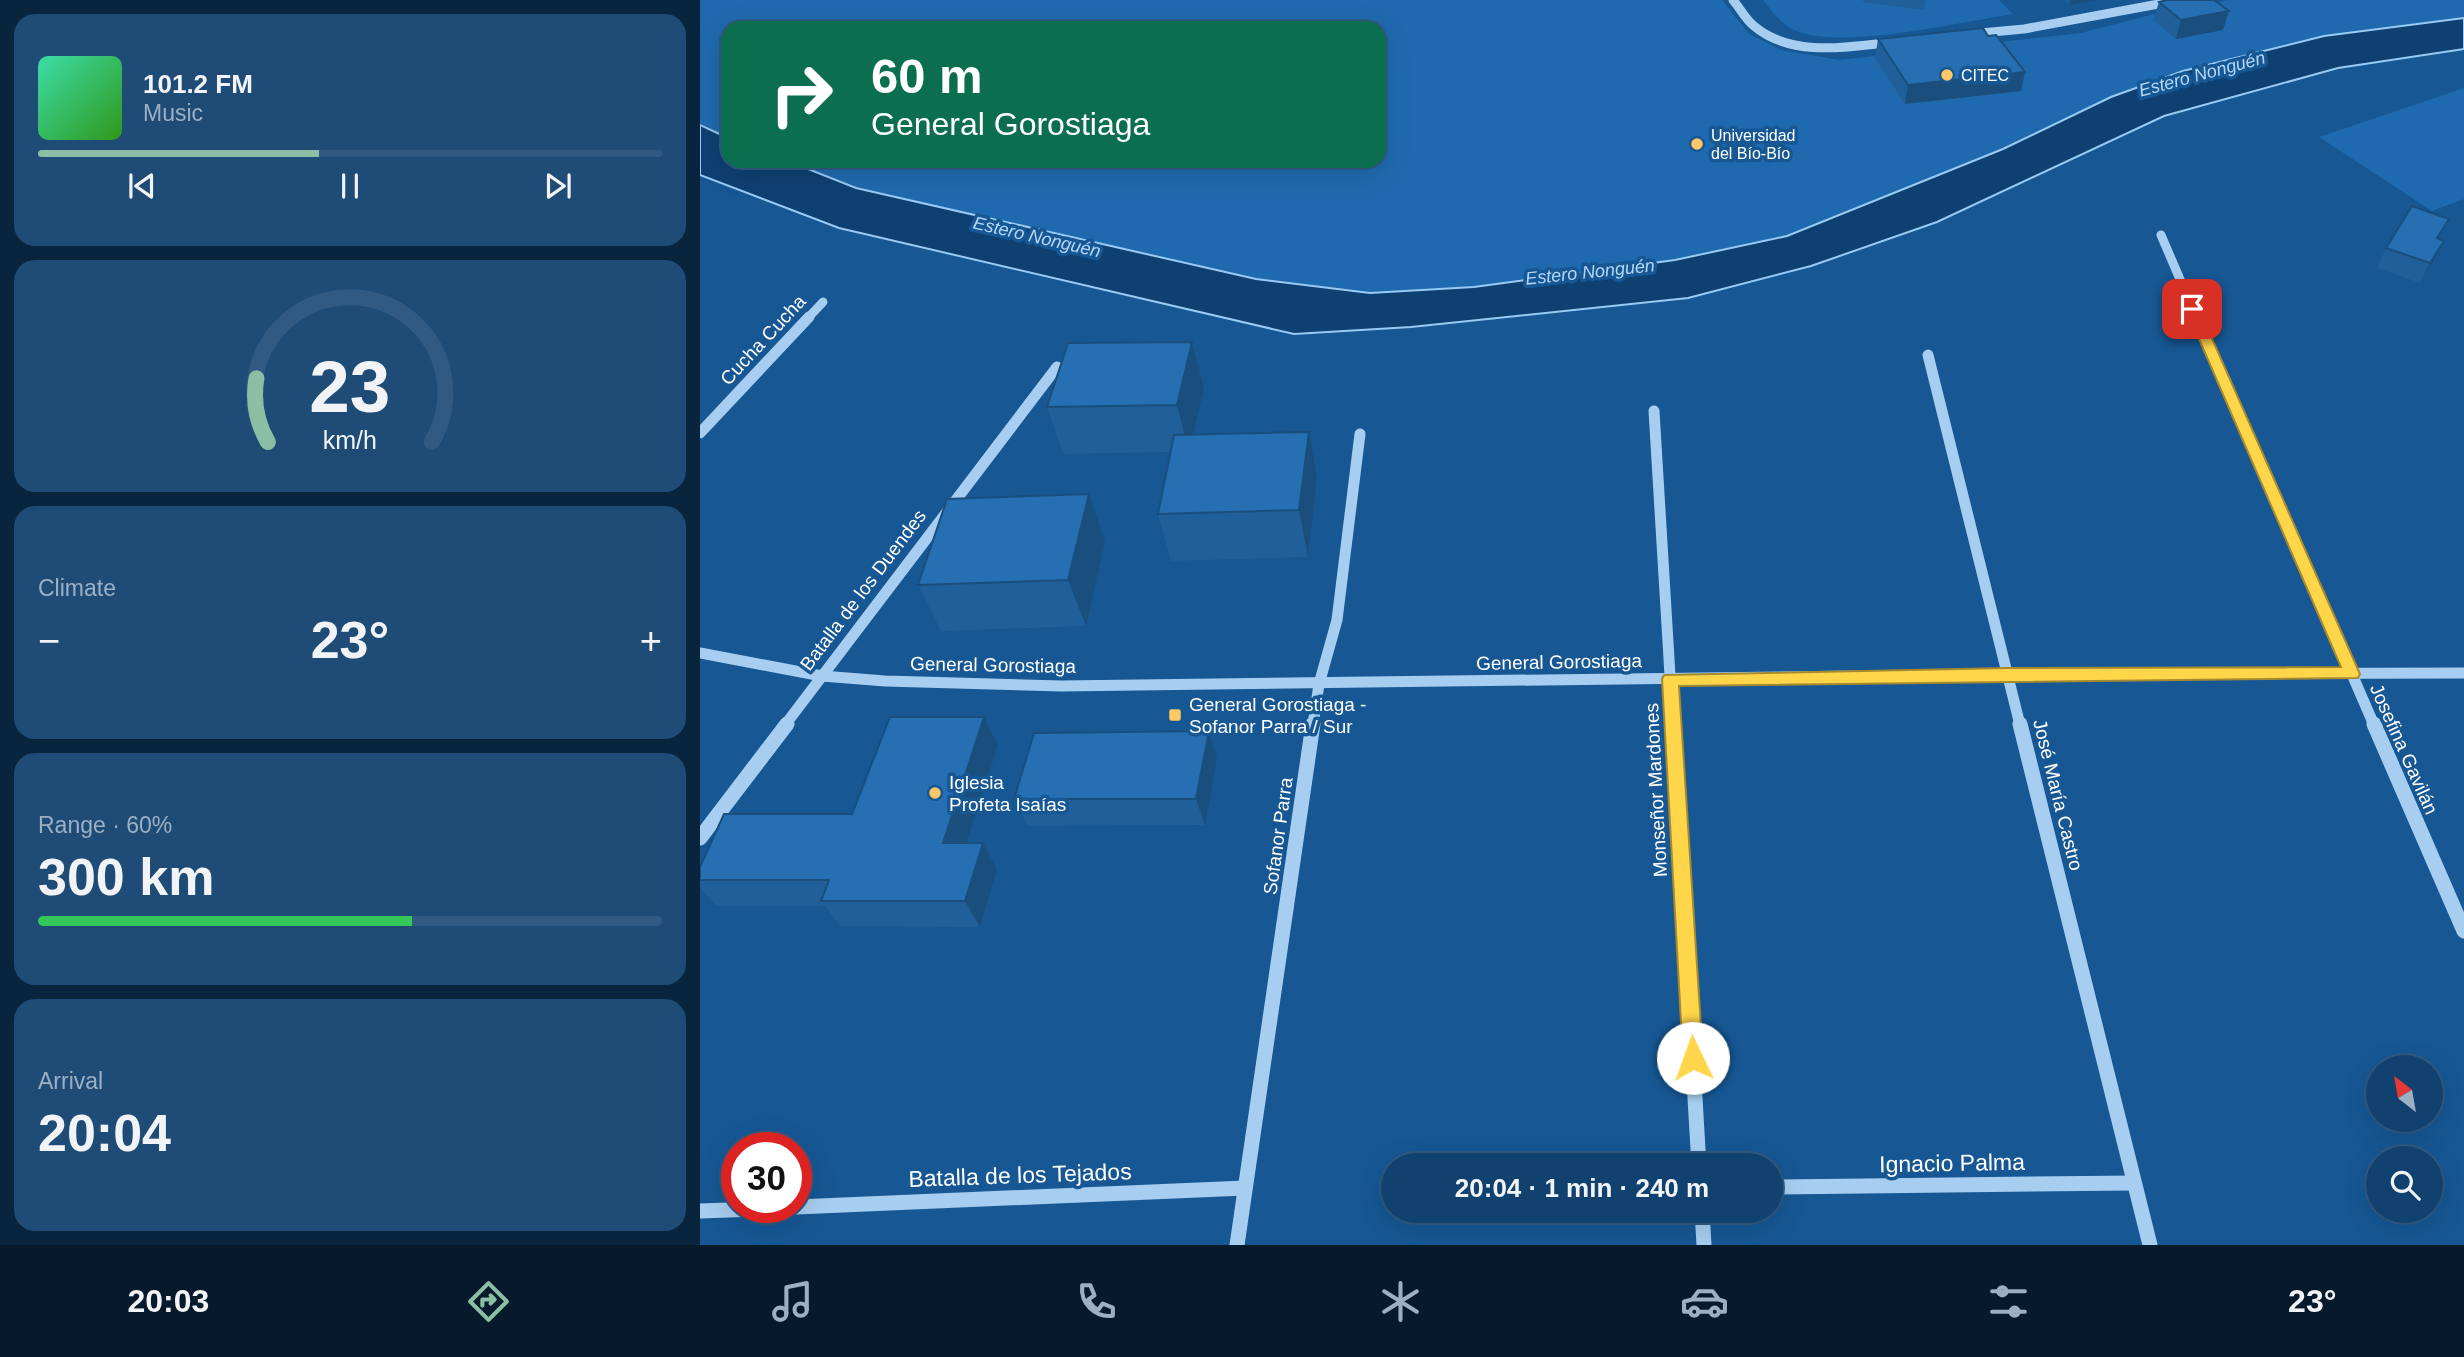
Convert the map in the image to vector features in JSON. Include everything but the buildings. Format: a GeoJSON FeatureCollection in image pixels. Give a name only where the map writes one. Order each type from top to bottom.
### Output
{"type":"FeatureCollection","features":[{"type":"Feature","properties":{"kind":"street"},"geometry":{"type":"LineString","coordinates":[[1733,0],[1754,26],[1775,39],[1804,47],[1839,48],[1905,41]]}},
{"type":"Feature","properties":{"kind":"street"},"geometry":{"type":"LineString","coordinates":[[1958,36],[2024,29],[2180,0]]}},
{"type":"Feature","properties":{"kind":"street","name":"Josefina Gavilán"},"geometry":{"type":"LineString","coordinates":[[2161,236],[2464,931]]}},
{"type":"Feature","properties":{"kind":"street","name":"Cucha Cucha"},"geometry":{"type":"LineString","coordinates":[[700,433],[823,302]]}},
{"type":"Feature","properties":{"kind":"street","name":"José María Castro"},"geometry":{"type":"LineString","coordinates":[[1928,355],[2150,1245]]}},
{"type":"Feature","properties":{"kind":"street","name":"Batalla de los Duendes"},"geometry":{"type":"LineString","coordinates":[[700,838],[1057,367]]}},
{"type":"Feature","properties":{"kind":"street","name":"Monseñor Mardones"},"geometry":{"type":"LineString","coordinates":[[1654,411],[1698,1153]]}},
{"type":"Feature","properties":{"kind":"street","name":"Sofanor Parra"},"geometry":{"type":"LineString","coordinates":[[1237,1245],[1320,684],[1337,620],[1360,434]]}},
{"type":"Feature","properties":{"kind":"street","name":"General Gorostiaga"},"geometry":{"type":"LineString","coordinates":[[700,653],[822,676],[885,681],[1062,686],[2007,674],[2464,673]]}},
{"type":"Feature","properties":{"kind":"street","name":"Ignacio Palma"},"geometry":{"type":"LineString","coordinates":[[1783,1187],[2134,1184]]}},
{"type":"Feature","properties":{"kind":"street","name":"Batalla de los Tejados"},"geometry":{"type":"LineString","coordinates":[[812,1206],[1245,1188]]}},
{"type":"Feature","properties":{"kind":"street"},"geometry":{"type":"LineString","coordinates":[[700,1211],[721,1210]]}},
{"type":"Feature","properties":{"kind":"street"},"geometry":{"type":"LineString","coordinates":[[1703,1223],[1704,1245]]}},
{"type":"Feature","properties":{"kind":"shaded area","name":"Universidad del Bío-Bío"},"geometry":{"type":"Polygon","coordinates":[[[700,0],[1722,0],[1749,34],[1781,50],[1839,60],[2081,33],[2154,14],[2229,0],[2464,0],[2464,18],[2324,36],[2111,97],[2003,149],[1787,236],[1675,260],[1474,287],[1370,293],[1256,279],[856,188],[806,168],[1386,168],[1386,21],[721,21],[721,135],[700,125],[700,0]]]}},
{"type":"Feature","properties":{"kind":"shaded area"},"geometry":{"type":"Polygon","coordinates":[[[1763,0],[1999,0],[2013,14],[1901,33],[1814,36],[1789,27],[1763,0]]]}},
{"type":"Feature","properties":{"kind":"shaded area"},"geometry":{"type":"Polygon","coordinates":[[[2464,88],[2464,199],[2432,211],[2319,137],[2464,88]]]}},
{"type":"Feature","properties":{"kind":"water","name":"Estero Nonguén"},"geometry":{"type":"Polygon","coordinates":[[[2464,18],[2464,49],[2338,68],[2164,116],[1937,222],[1811,266],[1688,298],[1411,327],[1294,334],[839,228],[700,175],[700,125],[721,135],[721,168],[806,168],[856,188],[1256,279],[1370,293],[1474,287],[1675,260],[1787,236],[2003,149],[2111,97],[2183,71],[2324,36],[2464,18]]]}},
{"type":"Feature","properties":{"kind":"place","name":"CITEC"},"geometry":{"type":"Point","coordinates":[1947,75]}},
{"type":"Feature","properties":{"kind":"place","name":"Universidad del Bío-Bío"},"geometry":{"type":"Point","coordinates":[1697,144]}},
{"type":"Feature","properties":{"kind":"place","name":"General Gorostiaga - Sofanor Parra / Sur"},"geometry":{"type":"Point","coordinates":[1175,715]}},
{"type":"Feature","properties":{"kind":"place","name":"Iglesia Profeta Isaías"},"geometry":{"type":"Point","coordinates":[935,793]}},
{"type":"Feature","properties":{"kind":"route"},"geometry":{"type":"LineString","coordinates":[[1693,1058],[1670,679],[2007,674],[2352,674],[2192,309]]}}]}
